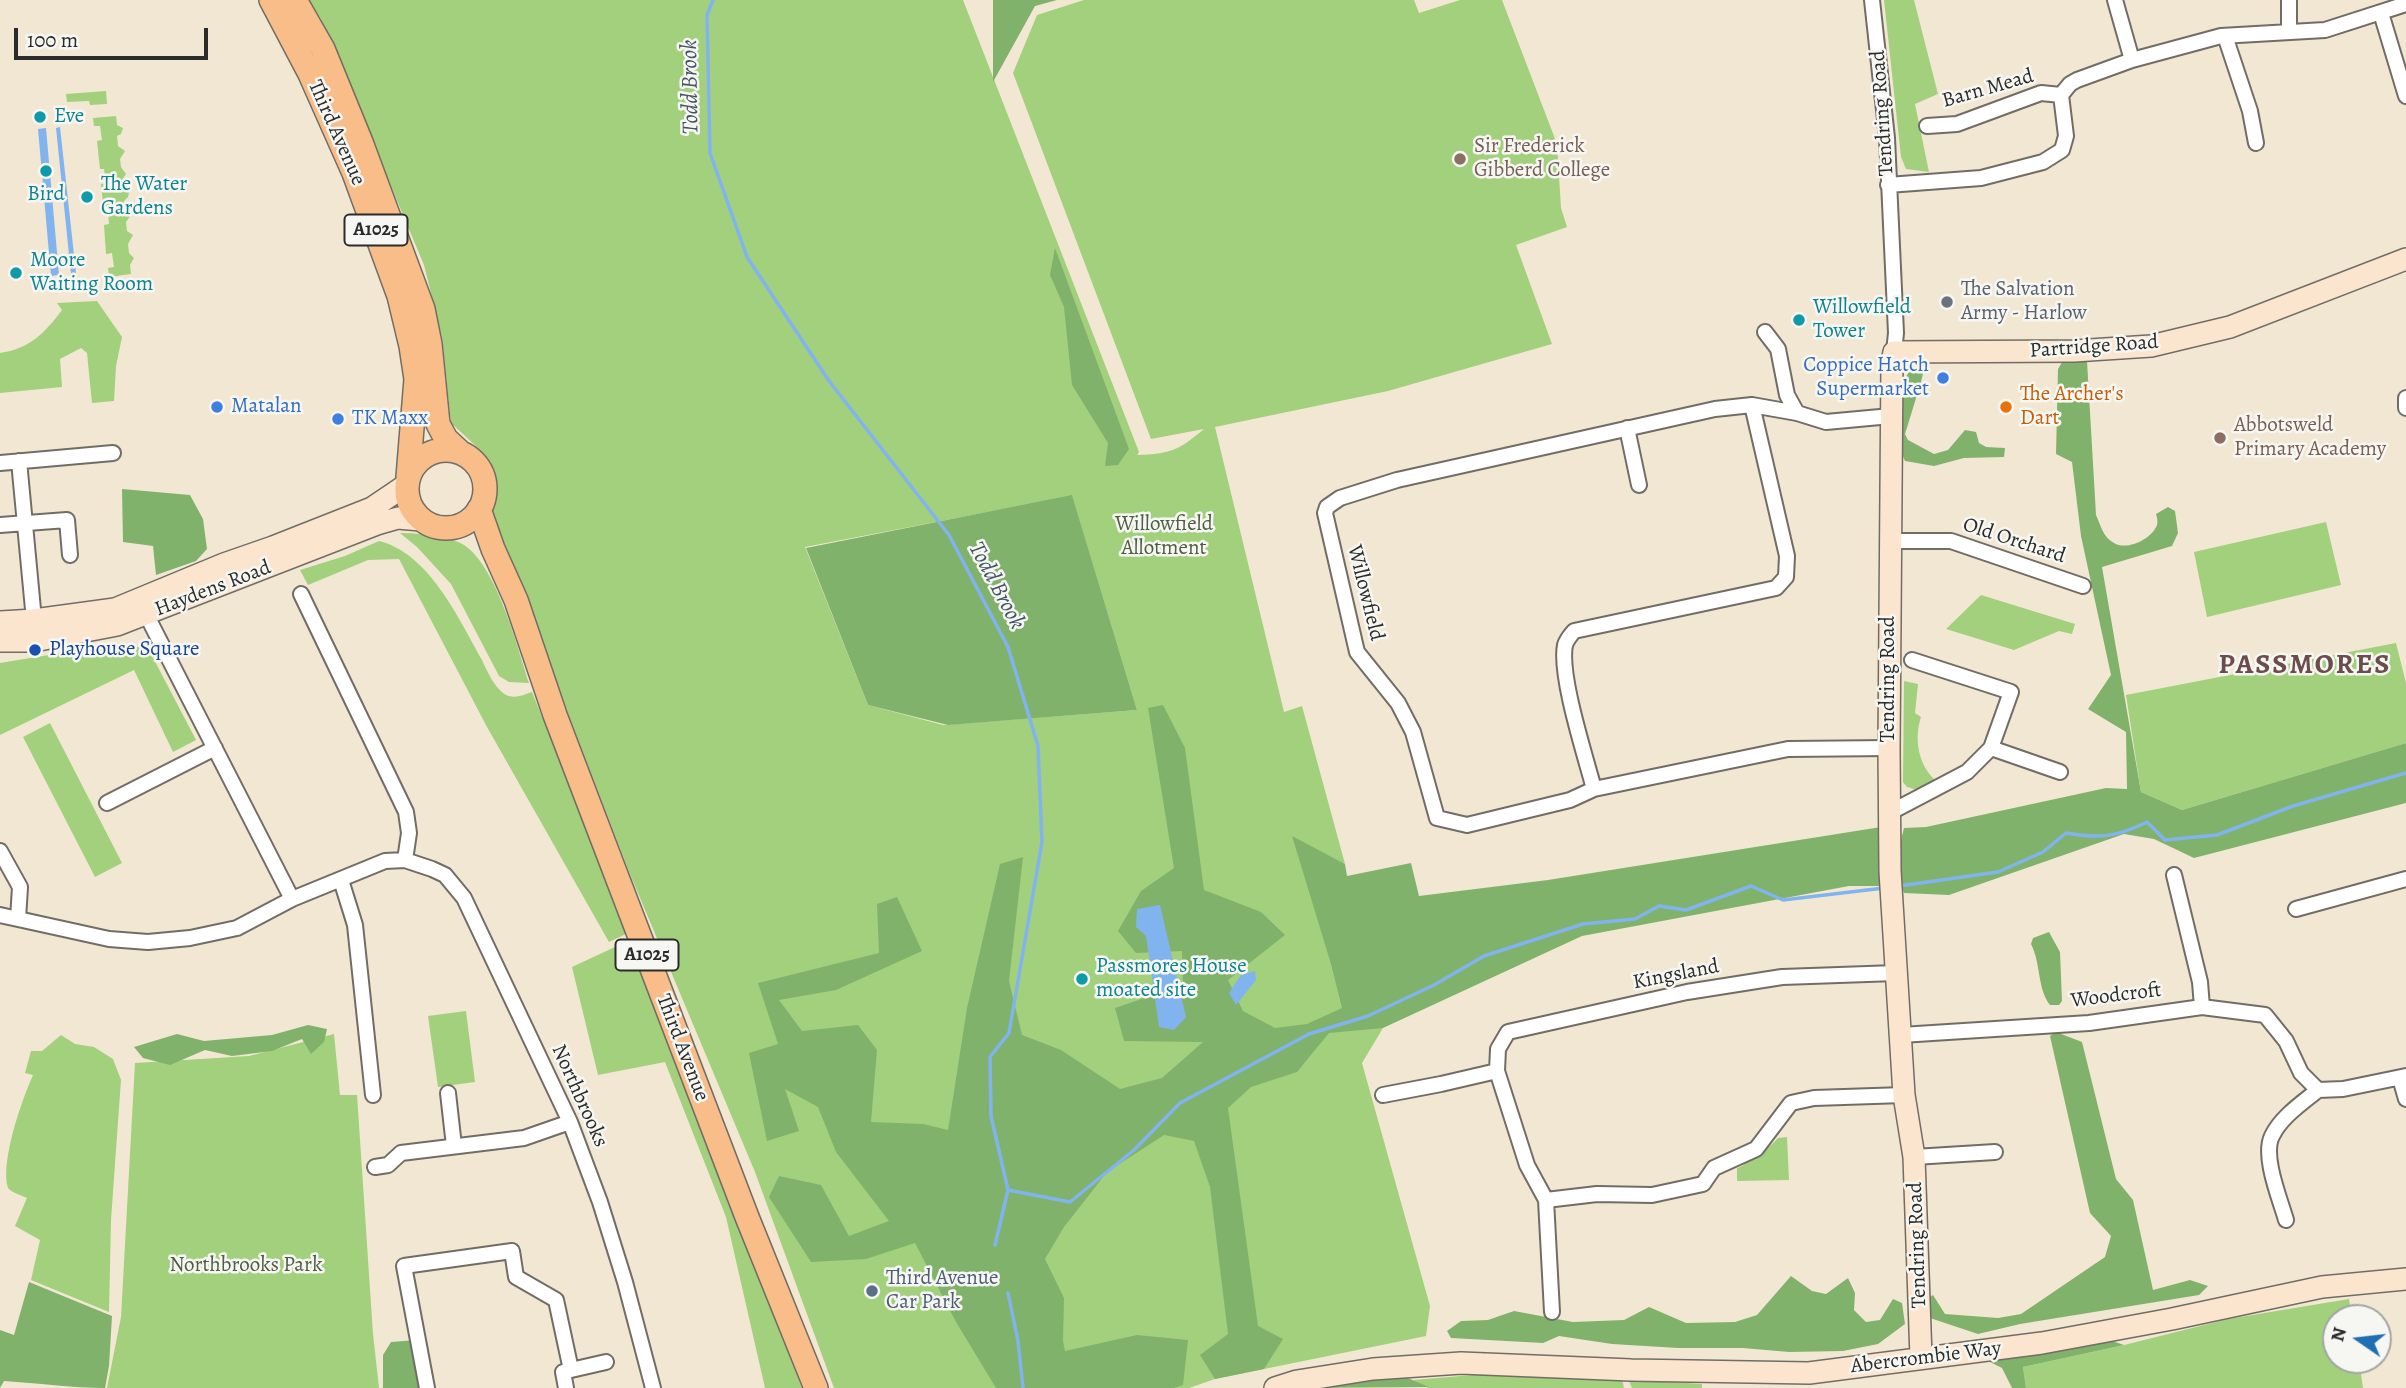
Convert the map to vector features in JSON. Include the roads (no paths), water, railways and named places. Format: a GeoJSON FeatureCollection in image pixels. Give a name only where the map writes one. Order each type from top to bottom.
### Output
{"type":"FeatureCollection","features":[{"type":"Feature","properties":{"kind":"main road","name":"Third Avenue"},"geometry":{"type":"LineString","coordinates":[[271,0],[310,74],[354,173],[399,296],[416,379],[407,481]]}},
{"type":"Feature","properties":{"kind":"main road","name":"Third Avenue"},"geometry":{"type":"LineString","coordinates":[[295,0],[323,49],[423,309],[430,344],[438,424],[446,439],[460,452]]}},
{"type":"Feature","properties":{"kind":"main road"},"geometry":{"type":"LineString","coordinates":[[407,481],[414,466],[423,457],[434,451],[460,452]]}},
{"type":"Feature","properties":{"kind":"main road","name":"A1025"},"geometry":{"type":"LineString","coordinates":[[460,452],[470,458],[483,476],[484,499],[480,509]]}},
{"type":"Feature","properties":{"kind":"main road","name":"A1025"},"geometry":{"type":"LineString","coordinates":[[407,481],[408,502],[421,520]]}},
{"type":"Feature","properties":{"kind":"main road","name":"Third Avenue"},"geometry":{"type":"LineString","coordinates":[[480,509],[516,600],[555,715],[747,1217],[816,1388]]}},
{"type":"Feature","properties":{"kind":"main road"},"geometry":{"type":"LineString","coordinates":[[421,520],[445,529],[457,527],[474,517],[480,509]]}},
{"type":"Feature","properties":{"kind":"main road"},"geometry":{"type":"LineString","coordinates":[[457,527],[494,549]]}},
{"type":"Feature","properties":{"kind":"street","name":"Tendring Road"},"geometry":{"type":"LineString","coordinates":[[1872,0],[1887,138],[1895,308],[1891,416],[1889,813],[1904,1095],[1914,1157],[1922,1358]]}},
{"type":"Feature","properties":{"kind":"street"},"geometry":{"type":"LineString","coordinates":[[2115,0],[2132,60]]}},
{"type":"Feature","properties":{"kind":"street"},"geometry":{"type":"LineString","coordinates":[[2289,0],[2289,30]]}},
{"type":"Feature","properties":{"kind":"street","name":"Barn Mead"},"geometry":{"type":"LineString","coordinates":[[1888,185],[1969,180],[2043,162],[2062,150],[2066,136],[2061,95],[2070,84],[2132,60],[2225,36],[2289,30],[2325,30],[2406,4]]}},
{"type":"Feature","properties":{"kind":"street"},"geometry":{"type":"LineString","coordinates":[[2381,13],[2406,96]]}},
{"type":"Feature","properties":{"kind":"street"},"geometry":{"type":"LineString","coordinates":[[2225,36],[2250,111],[2256,143]]}},
{"type":"Feature","properties":{"kind":"street","name":"Barn Mead"},"geometry":{"type":"LineString","coordinates":[[1927,126],[1957,124],[2041,93],[2061,95]]}},
{"type":"Feature","properties":{"kind":"street","name":"Partridge Road"},"geometry":{"type":"LineString","coordinates":[[1894,352],[2074,351],[2151,346],[2230,327],[2406,259]]}},
{"type":"Feature","properties":{"kind":"street"},"geometry":{"type":"LineString","coordinates":[[1765,332],[1778,349],[1787,395],[1797,413]]}},
{"type":"Feature","properties":{"kind":"street"},"geometry":{"type":"LineString","coordinates":[[2406,398],[2406,408]]}},
{"type":"Feature","properties":{"kind":"street"},"geometry":{"type":"LineString","coordinates":[[1594,789],[1564,671],[1566,640],[1574,631],[1776,588],[1786,577],[1787,556],[1752,405]]}},
{"type":"Feature","properties":{"kind":"street","name":"Willowfield"},"geometry":{"type":"LineString","coordinates":[[1889,748],[1787,749],[1594,789],[1570,800],[1467,825],[1437,818],[1413,732],[1398,703],[1357,652],[1325,513],[1327,507],[1340,498],[1397,480],[1715,409],[1752,405],[1797,413],[1826,422],[1891,416]]}},
{"type":"Feature","properties":{"kind":"street"},"geometry":{"type":"LineString","coordinates":[[1627,428],[1639,485]]}},
{"type":"Feature","properties":{"kind":"street"},"geometry":{"type":"LineString","coordinates":[[0,463],[113,453]]}},
{"type":"Feature","properties":{"kind":"street"},"geometry":{"type":"LineString","coordinates":[[19,461],[34,620]]}},
{"type":"Feature","properties":{"kind":"street","name":"Haydens Road"},"geometry":{"type":"LineString","coordinates":[[0,641],[34,641],[117,625],[143,607],[224,564],[372,508],[407,481]]}},
{"type":"Feature","properties":{"kind":"street","name":"Haydens Road"},"geometry":{"type":"LineString","coordinates":[[0,622],[143,607],[377,524],[397,518],[421,520]]}},
{"type":"Feature","properties":{"kind":"street"},"geometry":{"type":"LineString","coordinates":[[0,525],[67,520],[70,555]]}},
{"type":"Feature","properties":{"kind":"street","name":"Old Orchard"},"geometry":{"type":"LineString","coordinates":[[1890,541],[1951,541],[2082,586]]}},
{"type":"Feature","properties":{"kind":"street"},"geometry":{"type":"LineString","coordinates":[[0,915],[109,939],[148,942],[190,938],[237,928],[292,899],[385,861],[405,860],[409,833],[406,812],[301,594]]}},
{"type":"Feature","properties":{"kind":"street"},"geometry":{"type":"LineString","coordinates":[[143,607],[292,899]]}},
{"type":"Feature","properties":{"kind":"street"},"geometry":{"type":"LineString","coordinates":[[1889,813],[1967,772],[1991,748],[2011,692],[1912,660]]}},
{"type":"Feature","properties":{"kind":"street"},"geometry":{"type":"LineString","coordinates":[[107,803],[215,748]]}},
{"type":"Feature","properties":{"kind":"street"},"geometry":{"type":"LineString","coordinates":[[1991,748],[2060,772]]}},
{"type":"Feature","properties":{"kind":"street"},"geometry":{"type":"LineString","coordinates":[[0,850],[20,887],[18,919]]}},
{"type":"Feature","properties":{"kind":"street","name":"Northbrooks"},"geometry":{"type":"LineString","coordinates":[[405,860],[444,875],[464,898],[570,1122],[600,1202],[625,1282],[653,1388]]}},
{"type":"Feature","properties":{"kind":"street"},"geometry":{"type":"LineString","coordinates":[[2174,875],[2200,982],[2202,1007]]}},
{"type":"Feature","properties":{"kind":"street"},"geometry":{"type":"LineString","coordinates":[[2296,909],[2406,879]]}},
{"type":"Feature","properties":{"kind":"street"},"geometry":{"type":"LineString","coordinates":[[341,880],[355,925],[373,1095]]}},
{"type":"Feature","properties":{"kind":"street","name":"Kingsland"},"geometry":{"type":"LineString","coordinates":[[1497,1071],[1498,1049],[1508,1032],[1687,992],[1782,977],[1896,973]]}},
{"type":"Feature","properties":{"kind":"street","name":"Woodcroft"},"geometry":{"type":"LineString","coordinates":[[1901,1035],[2089,1023],[2202,1007],[2265,1015],[2286,1041],[2301,1073],[2318,1090]]}},
{"type":"Feature","properties":{"kind":"street"},"geometry":{"type":"LineString","coordinates":[[1384,1095],[1497,1071],[1527,1165],[1546,1200],[1552,1312]]}},
{"type":"Feature","properties":{"kind":"street"},"geometry":{"type":"LineString","coordinates":[[2286,1220],[2269,1160],[2270,1138],[2282,1121],[2318,1090],[2343,1089],[2403,1077],[2406,1099]]}},
{"type":"Feature","properties":{"kind":"street"},"geometry":{"type":"LineString","coordinates":[[448,1093],[454,1146]]}},
{"type":"Feature","properties":{"kind":"street"},"geometry":{"type":"LineString","coordinates":[[1546,1200],[1597,1194],[1653,1195],[1703,1184],[1714,1168],[1756,1149],[1791,1103],[1814,1098],[1904,1095]]}},
{"type":"Feature","properties":{"kind":"street"},"geometry":{"type":"LineString","coordinates":[[375,1167],[388,1165],[401,1153],[524,1138],[570,1122]]}},
{"type":"Feature","properties":{"kind":"street"},"geometry":{"type":"LineString","coordinates":[[1914,1157],[1995,1152]]}},
{"type":"Feature","properties":{"kind":"street"},"geometry":{"type":"LineString","coordinates":[[427,1388],[404,1266],[512,1251],[516,1278],[556,1300],[571,1370]]}},
{"type":"Feature","properties":{"kind":"street","name":"Abercrombie Way"},"geometry":{"type":"LineString","coordinates":[[1275,1388],[1297,1381],[1373,1369],[1461,1363],[1809,1380],[1922,1358],[2042,1343],[2322,1287],[2406,1279]]}},
{"type":"Feature","properties":{"kind":"street"},"geometry":{"type":"LineString","coordinates":[[566,1388],[563,1372],[606,1362]]}},
{"type":"Feature","properties":{"kind":"water"},"geometry":{"type":"Polygon","coordinates":[[[60,127],[76,273],[71,274],[56,128],[60,127]]]}},
{"type":"Feature","properties":{"kind":"water"},"geometry":{"type":"Polygon","coordinates":[[[46,128],[59,275],[51,276],[38,129],[46,128]]]}},
{"type":"Feature","properties":{"kind":"water"},"geometry":{"type":"Polygon","coordinates":[[[1160,905],[1186,1017],[1174,1030],[1159,1027],[1146,936],[1136,927],[1137,909],[1160,905]]]}},
{"type":"Feature","properties":{"kind":"water"},"geometry":{"type":"Polygon","coordinates":[[[1255,971],[1256,980],[1236,1005],[1229,993],[1241,975],[1255,971]]]}},
{"type":"Feature","properties":{"kind":"waterway","name":"Todd Brook"},"geometry":{"type":"LineString","coordinates":[[713,0],[707,15],[710,153],[747,257],[829,381],[949,535],[1008,647],[1038,746],[1042,842],[1009,1033],[990,1057],[991,1116],[1008,1190],[995,1245]]}},
{"type":"Feature","properties":{"kind":"waterway"},"geometry":{"type":"LineString","coordinates":[[1899,886],[1998,872],[2043,852],[2066,833],[2108,835],[2147,822],[2165,840],[2217,835],[2293,806],[2406,773]]}},
{"type":"Feature","properties":{"kind":"waterway"},"geometry":{"type":"LineString","coordinates":[[1008,1190],[1070,1202],[1134,1150],[1180,1103],[1309,1034],[1368,1016],[1434,985],[1484,956],[1583,924],[1635,919],[1659,906],[1686,910],[1751,886],[1783,900],[1884,888]]}},
{"type":"Feature","properties":{"kind":"waterway","name":"Todd Brook"},"geometry":{"type":"LineString","coordinates":[[1008,1293],[1018,1341],[1023,1388]]}},
{"type":"Feature","properties":{"kind":"place","name":"Eve"},"geometry":{"type":"Point","coordinates":[40,117]}},
{"type":"Feature","properties":{"kind":"place","name":"Sir Frederick Gibberd College"},"geometry":{"type":"Point","coordinates":[1460,159]}},
{"type":"Feature","properties":{"kind":"place","name":"Bird"},"geometry":{"type":"Point","coordinates":[46,171]}},
{"type":"Feature","properties":{"kind":"place","name":"The Water Gardens"},"geometry":{"type":"Point","coordinates":[87,197]}},
{"type":"Feature","properties":{"kind":"place","name":"Moore Waiting Room"},"geometry":{"type":"Point","coordinates":[16,273]}},
{"type":"Feature","properties":{"kind":"place","name":"The Salvation Army - Harlow"},"geometry":{"type":"Point","coordinates":[1947,302]}},
{"type":"Feature","properties":{"kind":"place","name":"Willowfield Tower"},"geometry":{"type":"Point","coordinates":[1799,320]}},
{"type":"Feature","properties":{"kind":"place","name":"Coppice Hatch Supermarket"},"geometry":{"type":"Point","coordinates":[1943,378]}},
{"type":"Feature","properties":{"kind":"place","name":"Matalan"},"geometry":{"type":"Point","coordinates":[217,407]}},
{"type":"Feature","properties":{"kind":"place","name":"The Archer's Dart"},"geometry":{"type":"Point","coordinates":[2006,407]}},
{"type":"Feature","properties":{"kind":"place","name":"TK Maxx"},"geometry":{"type":"Point","coordinates":[338,419]}},
{"type":"Feature","properties":{"kind":"place","name":"Abbotsweld Primary Academy"},"geometry":{"type":"Point","coordinates":[2220,438]}},
{"type":"Feature","properties":{"kind":"place","name":"Playhouse Square"},"geometry":{"type":"Point","coordinates":[35,650]}},
{"type":"Feature","properties":{"kind":"place","name":"Passmores House moated site"},"geometry":{"type":"Point","coordinates":[1082,979]}},
{"type":"Feature","properties":{"kind":"place","name":"Third Avenue Car Park"},"geometry":{"type":"Point","coordinates":[872,1291]}},
{"type":"Feature","properties":{"kind":"district","name":"PASSMORES"},"geometry":{"type":"Point","coordinates":[2305,666]}},
{"type":"Feature","properties":{"kind":"park label","name":"Willowfield Allotment"},"geometry":{"type":"Point","coordinates":[1164,537]}},
{"type":"Feature","properties":{"kind":"park label","name":"Northbrooks Park"},"geometry":{"type":"Point","coordinates":[246,1266]}}]}
